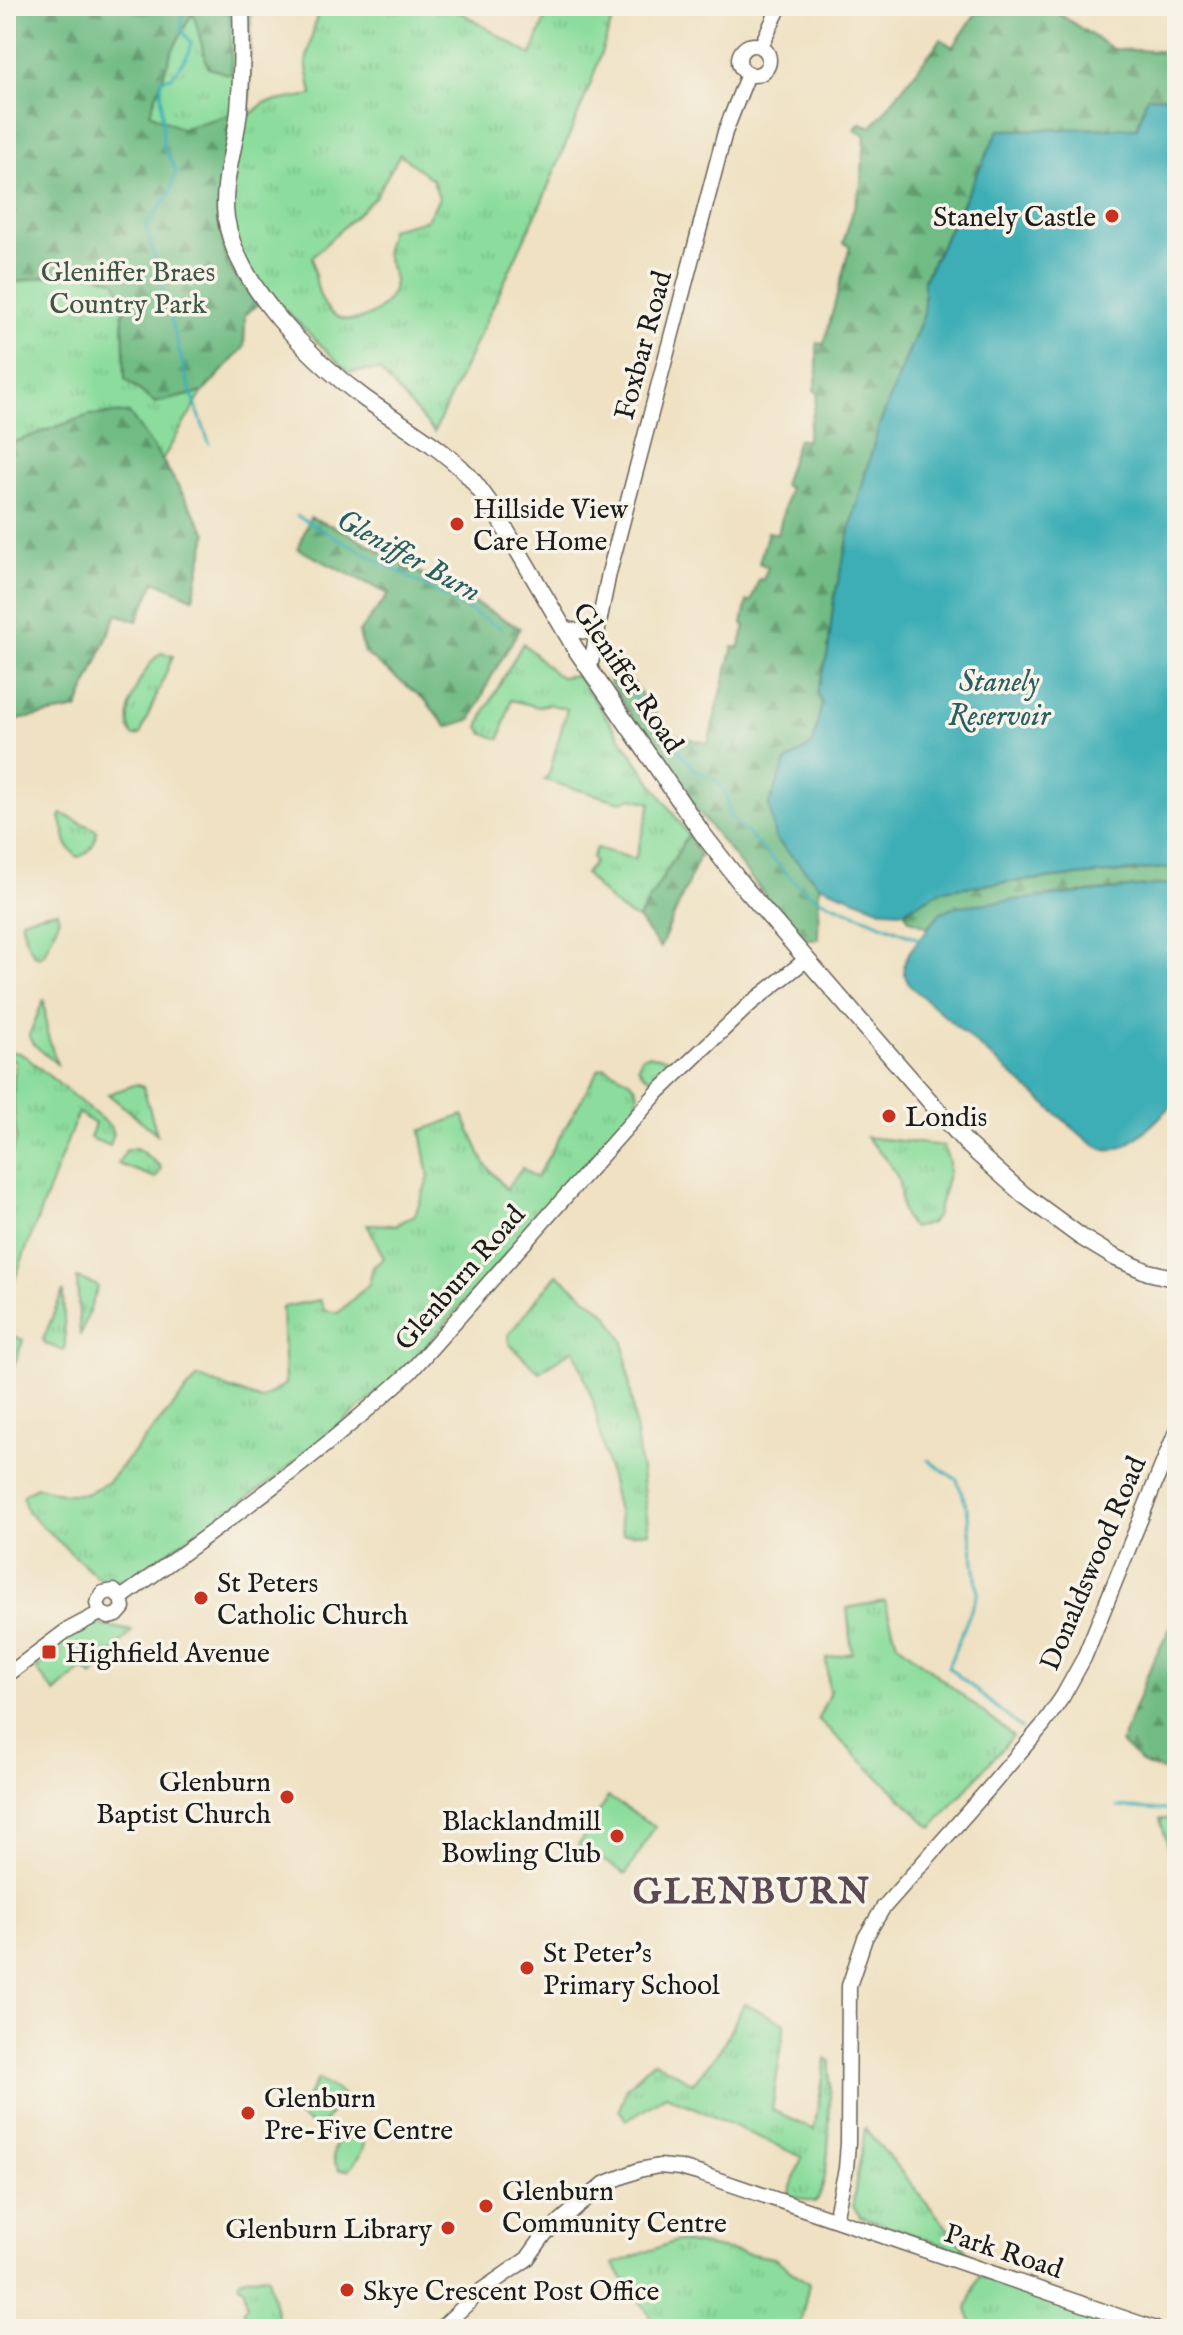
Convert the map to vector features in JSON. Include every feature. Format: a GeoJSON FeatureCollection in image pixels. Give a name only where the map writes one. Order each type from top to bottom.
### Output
{"type":"FeatureCollection","features":[{"type":"Feature","properties":{"kind":"main road","name":"Gleniffer Road"},"geometry":{"type":"LineString","coordinates":[[241,6],[239,111],[225,215],[238,259],[262,298],[328,368],[466,473],[493,508],[563,629],[702,833],[743,886],[967,1144],[1048,1214],[1114,1257],[1148,1272],[1177,1279]]}},
{"type":"Feature","properties":{"kind":"street"},"geometry":{"type":"LineString","coordinates":[[761,46],[780,6]]}},
{"type":"Feature","properties":{"kind":"street"},"geometry":{"type":"LineString","coordinates":[[751,45],[761,46],[768,53],[768,66],[757,75],[748,74],[739,64],[742,50],[751,45]]}},
{"type":"Feature","properties":{"kind":"street","name":"Foxbar Road"},"geometry":{"type":"LineString","coordinates":[[590,668],[609,573],[726,128],[748,74]]}},
{"type":"Feature","properties":{"kind":"street"},"geometry":{"type":"LineString","coordinates":[[563,629],[598,633]]}},
{"type":"Feature","properties":{"kind":"street","name":"Glenburn Road"},"geometry":{"type":"LineString","coordinates":[[6,1676],[66,1631],[100,1613],[97,1603],[103,1593],[114,1591],[121,1598],[250,1505],[369,1410],[410,1372],[658,1092],[750,1004],[807,959]]}},
{"type":"Feature","properties":{"kind":"street","name":"Donaldswood Road"},"geometry":{"type":"LineString","coordinates":[[835,2219],[847,2156],[849,1986],[865,1938],[883,1908],[1043,1725],[1063,1696],[1084,1658],[1177,1429]]}},
{"type":"Feature","properties":{"kind":"street","name":"Park Road"},"geometry":{"type":"LineString","coordinates":[[440,2329],[482,2290],[527,2259],[545,2234],[604,2184],[639,2170],[659,2166],[680,2168],[1156,2329]]}},
{"type":"Feature","properties":{"kind":"green space","name":"Gleniffer Braes Country Park"},"geometry":{"type":"Polygon","coordinates":[[[6,6],[251,6],[249,116],[264,103],[312,95],[306,62],[319,6],[450,6],[531,55],[550,6],[617,6],[591,83],[543,199],[434,432],[379,370],[348,372],[271,296],[245,314],[244,347],[203,392],[162,460],[207,534],[193,598],[155,581],[137,621],[117,614],[77,709],[6,724],[6,6]],[[400,154],[375,197],[312,257],[320,296],[333,314],[342,319],[361,319],[380,309],[387,301],[394,283],[386,253],[390,229],[427,220],[439,198],[433,180],[400,154]]]}},
{"type":"Feature","properties":{"kind":"green space"},"geometry":{"type":"Polygon","coordinates":[[[6,6],[230,6],[231,75],[208,68],[193,12],[172,51],[150,113],[181,129],[232,114],[219,218],[227,264],[258,305],[245,314],[244,347],[203,392],[155,403],[125,379],[122,295],[115,281],[96,274],[43,277],[6,284],[6,6]]]}},
{"type":"Feature","properties":{"kind":"green space"},"geometry":{"type":"Polygon","coordinates":[[[969,6],[1047,6],[1113,49],[1177,52],[1177,96],[1147,97],[1137,128],[999,130],[924,279],[924,314],[879,426],[834,599],[822,703],[813,744],[786,762],[775,838],[819,885],[818,939],[807,939],[797,936],[670,776],[610,683],[607,671],[615,658],[670,734],[708,743],[733,647],[739,648],[747,601],[751,602],[759,579],[763,580],[768,567],[759,563],[768,532],[778,534],[789,488],[783,485],[798,439],[806,441],[818,393],[814,390],[817,343],[824,344],[850,246],[843,243],[861,185],[865,135],[854,130],[860,123],[872,127],[941,39],[953,47],[977,12],[969,6]]]}},
{"type":"Feature","properties":{"kind":"green space"},"geometry":{"type":"Polygon","coordinates":[[[129,413],[207,534],[193,598],[155,581],[137,621],[117,614],[77,709],[6,724],[6,445],[89,415],[129,413]]]}},
{"type":"Feature","properties":{"kind":"green space"},"geometry":{"type":"Polygon","coordinates":[[[310,517],[346,532],[520,628],[489,681],[472,719],[447,727],[425,700],[364,653],[359,632],[389,594],[298,549],[310,517]]]}},
{"type":"Feature","properties":{"kind":"green space"},"geometry":{"type":"Polygon","coordinates":[[[523,643],[555,674],[561,677],[577,675],[688,835],[638,919],[616,906],[585,874],[594,863],[592,857],[596,848],[635,859],[651,803],[632,798],[621,802],[544,780],[549,774],[567,709],[548,704],[538,707],[511,700],[500,739],[484,734],[479,727],[523,643]]]}},
{"type":"Feature","properties":{"kind":"green space"},"geometry":{"type":"Polygon","coordinates":[[[161,653],[173,656],[140,735],[133,736],[129,716],[135,692],[147,669],[161,653]]]}},
{"type":"Feature","properties":{"kind":"green space"},"geometry":{"type":"Polygon","coordinates":[[[62,814],[97,830],[92,847],[82,856],[77,857],[68,847],[60,817],[62,814]]]}},
{"type":"Feature","properties":{"kind":"green space"},"geometry":{"type":"Polygon","coordinates":[[[688,835],[700,855],[660,948],[638,919],[688,835]]]}},
{"type":"Feature","properties":{"kind":"green space"},"geometry":{"type":"Polygon","coordinates":[[[1177,867],[1177,883],[1056,895],[941,912],[928,927],[909,919],[904,911],[942,890],[1177,867]]]}},
{"type":"Feature","properties":{"kind":"green space"},"geometry":{"type":"Polygon","coordinates":[[[57,911],[59,920],[44,954],[39,957],[34,955],[21,919],[57,911]]]}},
{"type":"Feature","properties":{"kind":"green space"},"geometry":{"type":"Polygon","coordinates":[[[44,999],[47,1033],[57,1064],[32,1043],[29,1035],[44,999]]]}},
{"type":"Feature","properties":{"kind":"green space"},"geometry":{"type":"Polygon","coordinates":[[[6,1051],[26,1057],[110,1126],[113,1135],[110,1146],[90,1138],[95,1124],[78,1113],[6,1302],[6,1173],[16,1140],[15,1060],[6,1058],[6,1051]]]}},
{"type":"Feature","properties":{"kind":"green space"},"geometry":{"type":"Polygon","coordinates":[[[642,1057],[669,1059],[674,1068],[661,1080],[649,1078],[638,1066],[642,1057]]]}},
{"type":"Feature","properties":{"kind":"green space"},"geometry":{"type":"Polygon","coordinates":[[[605,1067],[626,1078],[635,1087],[638,1099],[635,1108],[414,1359],[378,1393],[269,1483],[127,1580],[107,1580],[96,1576],[27,1512],[23,1497],[37,1487],[65,1494],[86,1494],[108,1482],[198,1377],[261,1400],[285,1384],[282,1307],[320,1300],[324,1310],[338,1313],[369,1284],[373,1267],[384,1258],[367,1224],[396,1225],[415,1215],[429,1177],[421,1131],[463,1115],[485,1164],[506,1189],[522,1168],[536,1178],[599,1069],[605,1067]]]}},
{"type":"Feature","properties":{"kind":"green space"},"geometry":{"type":"Polygon","coordinates":[[[137,1084],[143,1087],[157,1134],[108,1094],[137,1084]]]}},
{"type":"Feature","properties":{"kind":"green space"},"geometry":{"type":"Polygon","coordinates":[[[866,1137],[943,1146],[949,1171],[936,1217],[931,1223],[913,1228],[908,1222],[902,1211],[898,1179],[866,1137]]]}},
{"type":"Feature","properties":{"kind":"green space"},"geometry":{"type":"Polygon","coordinates":[[[134,1148],[160,1166],[156,1178],[118,1164],[126,1150],[134,1148]]]}},
{"type":"Feature","properties":{"kind":"green space"},"geometry":{"type":"Polygon","coordinates":[[[557,1274],[608,1315],[624,1342],[649,1532],[623,1534],[593,1401],[574,1349],[539,1372],[509,1344],[508,1335],[557,1274]]]}},
{"type":"Feature","properties":{"kind":"green space"},"geometry":{"type":"Polygon","coordinates":[[[77,1278],[98,1287],[80,1336],[77,1278]]]}},
{"type":"Feature","properties":{"kind":"green space"},"geometry":{"type":"Polygon","coordinates":[[[63,1291],[64,1351],[45,1344],[43,1340],[63,1291]]]}},
{"type":"Feature","properties":{"kind":"green space"},"geometry":{"type":"Polygon","coordinates":[[[6,1333],[23,1340],[6,1387],[6,1333]]]}},
{"type":"Feature","properties":{"kind":"green space"},"geometry":{"type":"Polygon","coordinates":[[[885,1601],[897,1643],[1013,1736],[932,1828],[818,1719],[829,1694],[826,1658],[852,1653],[847,1608],[885,1601]]]}},
{"type":"Feature","properties":{"kind":"green space"},"geometry":{"type":"Polygon","coordinates":[[[1177,1615],[1177,1775],[1143,1764],[1121,1743],[1152,1663],[1177,1615]]]}},
{"type":"Feature","properties":{"kind":"green space"},"geometry":{"type":"Polygon","coordinates":[[[96,1624],[132,1631],[93,1676],[83,1668],[55,1693],[36,1669],[51,1658],[65,1636],[96,1624]]]}},
{"type":"Feature","properties":{"kind":"green space","name":"Blacklandmill Bowling Club"},"geometry":{"type":"Polygon","coordinates":[[[608,1797],[655,1826],[626,1874],[578,1845],[608,1797]]]}},
{"type":"Feature","properties":{"kind":"green space"},"geometry":{"type":"Polygon","coordinates":[[[1177,1797],[1177,1859],[1172,1859],[1160,1819],[1167,1819],[1177,1797]]]}},
{"type":"Feature","properties":{"kind":"green space"},"geometry":{"type":"Polygon","coordinates":[[[744,2004],[785,2023],[772,2110],[814,2130],[826,2059],[830,2061],[825,2177],[815,2202],[788,2195],[802,2157],[666,2095],[627,2120],[619,2110],[627,2087],[654,2061],[693,2083],[720,2050],[744,2004]]]}},
{"type":"Feature","properties":{"kind":"green space"},"geometry":{"type":"Polygon","coordinates":[[[318,2079],[342,2094],[320,2130],[296,2115],[318,2079]]]}},
{"type":"Feature","properties":{"kind":"green space"},"geometry":{"type":"Polygon","coordinates":[[[361,2128],[363,2134],[362,2151],[348,2170],[339,2170],[335,2164],[335,2145],[348,2130],[361,2128]]]}},
{"type":"Feature","properties":{"kind":"green space"},"geometry":{"type":"Polygon","coordinates":[[[865,2128],[969,2254],[860,2217],[853,2202],[865,2128]]]}},
{"type":"Feature","properties":{"kind":"green space"},"geometry":{"type":"Polygon","coordinates":[[[676,2241],[774,2258],[809,2284],[799,2329],[649,2329],[651,2317],[613,2264],[676,2241]]]}},
{"type":"Feature","properties":{"kind":"green space"},"geometry":{"type":"Polygon","coordinates":[[[265,2275],[280,2329],[248,2329],[243,2310],[247,2305],[244,2289],[238,2284],[241,2279],[265,2275]]]}},
{"type":"Feature","properties":{"kind":"green space"},"geometry":{"type":"Polygon","coordinates":[[[979,2276],[1133,2329],[974,2329],[967,2309],[979,2276]]]}},
{"type":"Feature","properties":{"kind":"water","name":"Stanely Reservoir"},"geometry":{"type":"Polygon","coordinates":[[[1177,96],[1177,867],[942,890],[904,911],[884,910],[819,885],[775,838],[769,804],[786,762],[813,744],[822,704],[817,693],[828,652],[834,599],[854,514],[879,426],[924,314],[924,280],[999,130],[1137,128],[1147,97],[1177,96]]]}},
{"type":"Feature","properties":{"kind":"water"},"geometry":{"type":"Polygon","coordinates":[[[1177,883],[1177,1101],[1133,1140],[1114,1150],[1092,1144],[909,985],[904,973],[910,951],[941,912],[959,906],[1177,883]]]}},
{"type":"Feature","properties":{"kind":"waterway","name":"Gleniffer Burn"},"geometry":{"type":"LineString","coordinates":[[184,6],[181,29],[191,42],[189,53],[172,77],[161,79],[163,145],[176,171],[170,193],[146,226],[187,380],[209,443]]}},
{"type":"Feature","properties":{"kind":"waterway","name":"Gleniffer Burn"},"geometry":{"type":"LineString","coordinates":[[297,516],[501,628]]}},
{"type":"Feature","properties":{"kind":"waterway","name":"Gleniffer Burn"},"geometry":{"type":"LineString","coordinates":[[614,673],[694,769],[716,780],[726,794],[729,815],[802,889],[919,939]]}},
{"type":"Feature","properties":{"kind":"waterway"},"geometry":{"type":"LineString","coordinates":[[928,1460],[957,1480],[967,1507],[978,1593],[948,1667],[1021,1728]]}},
{"type":"Feature","properties":{"kind":"waterway"},"geometry":{"type":"LineString","coordinates":[[1118,1807],[1177,1811]]}},
{"type":"Feature","properties":{"kind":"place","name":"Stanely Castle"},"geometry":{"type":"Point","coordinates":[1112,216]}},
{"type":"Feature","properties":{"kind":"place","name":"Hillside View Care Home"},"geometry":{"type":"Point","coordinates":[457,524]}},
{"type":"Feature","properties":{"kind":"place","name":"Londis"},"geometry":{"type":"Point","coordinates":[889,1116]}},
{"type":"Feature","properties":{"kind":"place","name":"St Peters Catholic Church"},"geometry":{"type":"Point","coordinates":[201,1598]}},
{"type":"Feature","properties":{"kind":"place","name":"Highfield Avenue"},"geometry":{"type":"Point","coordinates":[49,1652]}},
{"type":"Feature","properties":{"kind":"place","name":"Glenburn Baptist Church"},"geometry":{"type":"Point","coordinates":[287,1797]}},
{"type":"Feature","properties":{"kind":"place","name":"Blacklandmill Bowling Club"},"geometry":{"type":"Point","coordinates":[617,1836]}},
{"type":"Feature","properties":{"kind":"place","name":"St Peter's Primary School"},"geometry":{"type":"Point","coordinates":[527,1968]}},
{"type":"Feature","properties":{"kind":"place","name":"Glenburn Pre-Five Centre"},"geometry":{"type":"Point","coordinates":[248,2113]}},
{"type":"Feature","properties":{"kind":"place","name":"Glenburn Community Centre"},"geometry":{"type":"Point","coordinates":[486,2206]}},
{"type":"Feature","properties":{"kind":"place","name":"Glenburn Library"},"geometry":{"type":"Point","coordinates":[448,2228]}},
{"type":"Feature","properties":{"kind":"place","name":"Skye Crescent Post Office"},"geometry":{"type":"Point","coordinates":[347,2290]}},
{"type":"Feature","properties":{"kind":"district","name":"GLENBURN"},"geometry":{"type":"Point","coordinates":[752,1890]}}]}
